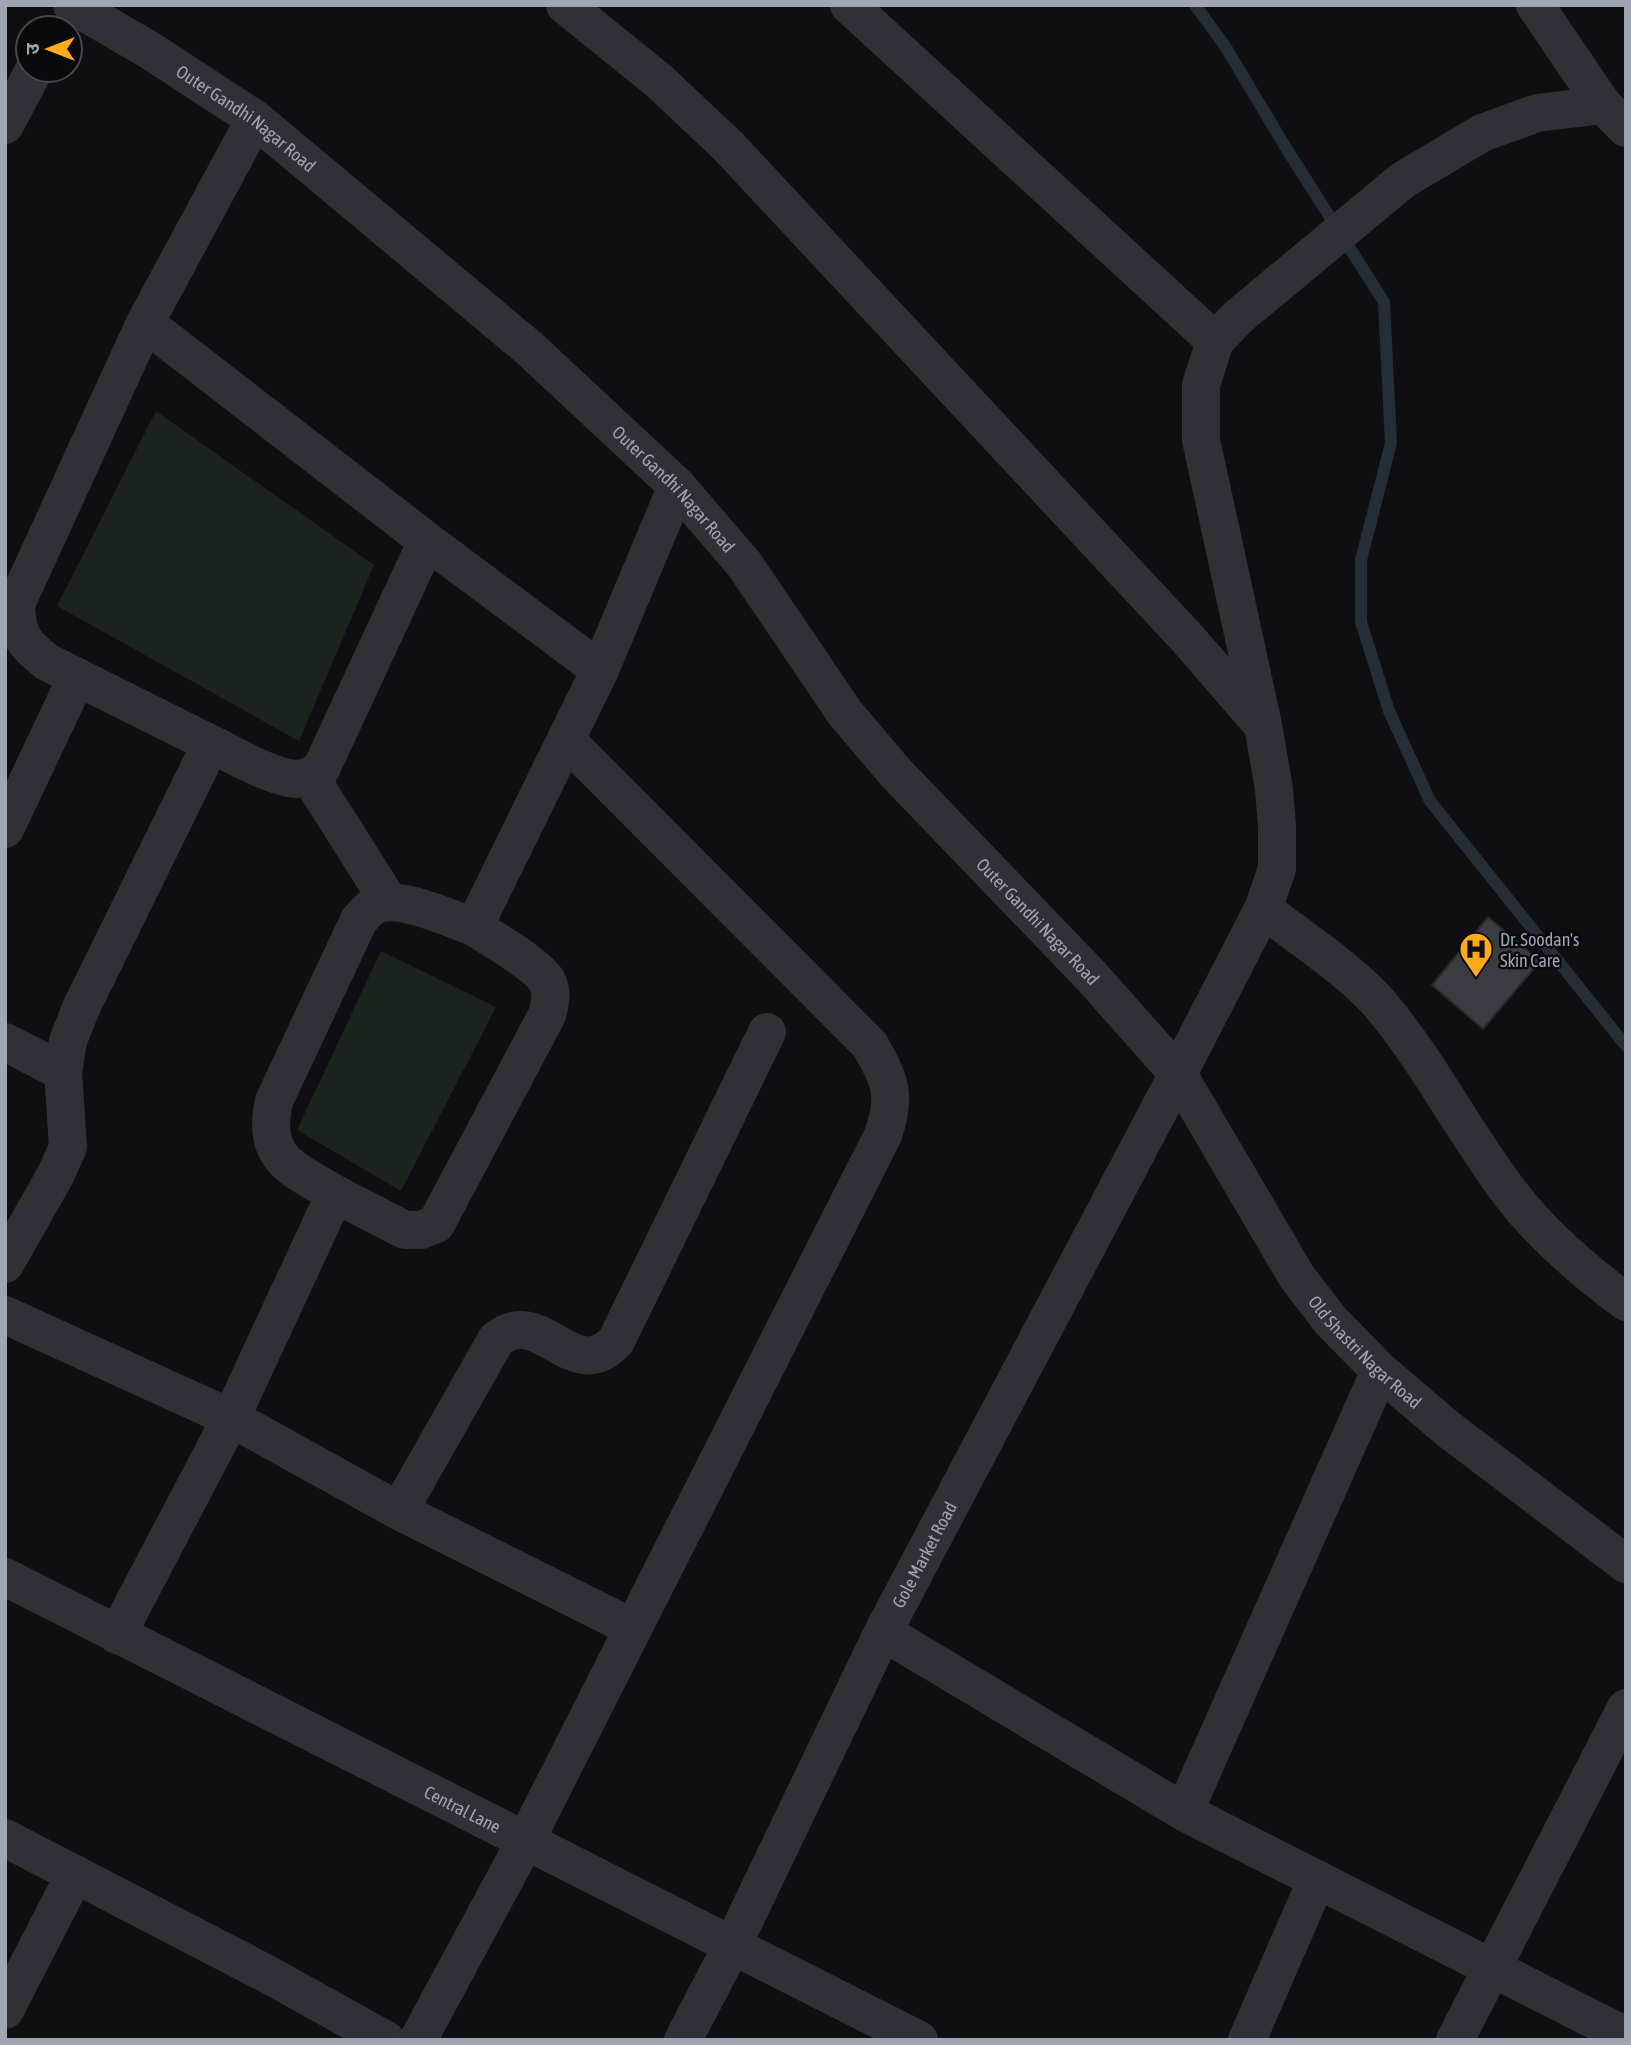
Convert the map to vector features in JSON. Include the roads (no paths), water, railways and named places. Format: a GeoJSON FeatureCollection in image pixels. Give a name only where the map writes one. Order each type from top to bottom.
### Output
{"type":"FeatureCollection","features":[{"type":"Feature","properties":{"kind":"street","name":"Outer Gandhi Nagar Road"},"geometry":{"type":"LineString","coordinates":[[70,5],[152,51],[254,119],[529,348],[677,486],[744,564],[845,713],[895,772],[1092,977],[1178,1074]]}},
{"type":"Feature","properties":{"kind":"street"},"geometry":{"type":"LineString","coordinates":[[565,5],[659,81],[728,146],[1186,638],[1263,725]]}},
{"type":"Feature","properties":{"kind":"street"},"geometry":{"type":"LineString","coordinates":[[849,5],[1216,341],[1238,317],[1403,180],[1482,133],[1537,113],[1614,116]]}},
{"type":"Feature","properties":{"kind":"street"},"geometry":{"type":"LineString","coordinates":[[1535,5],[1614,116]]}},
{"type":"Feature","properties":{"kind":"street"},"geometry":{"type":"LineString","coordinates":[[5,124],[26,84]]}},
{"type":"Feature","properties":{"kind":"street"},"geometry":{"type":"LineString","coordinates":[[254,119],[145,323],[16,604],[17,626],[26,646],[47,662],[271,772],[294,779],[310,777],[321,769],[427,541]]}},
{"type":"Feature","properties":{"kind":"street"},"geometry":{"type":"LineString","coordinates":[[145,323],[427,541],[600,670]]}},
{"type":"Feature","properties":{"kind":"street","name":"Gole Market Road"},"geometry":{"type":"LineString","coordinates":[[684,2040],[883,1632],[1178,1074],[1263,909],[1277,869],[1278,827],[1263,725],[1201,440],[1201,385],[1216,341]]}},
{"type":"Feature","properties":{"kind":"street"},"geometry":{"type":"LineString","coordinates":[[474,927],[600,670],[677,486]]}},
{"type":"Feature","properties":{"kind":"street"},"geometry":{"type":"LineString","coordinates":[[5,829],[77,677]]}},
{"type":"Feature","properties":{"kind":"street"},"geometry":{"type":"LineString","coordinates":[[418,2040],[526,1840],[883,1135],[891,1112],[891,1094],[886,1073],[870,1045],[566,740]]}},
{"type":"Feature","properties":{"kind":"street"},"geometry":{"type":"LineString","coordinates":[[5,1264],[16,1215],[56,1174],[68,1147],[63,1072],[68,1041],[81,1008],[211,744]]}},
{"type":"Feature","properties":{"kind":"street"},"geometry":{"type":"LineString","coordinates":[[310,777],[389,902]]}},
{"type":"Feature","properties":{"kind":"street"},"geometry":{"type":"LineString","coordinates":[[389,902],[409,905],[474,927],[535,968],[547,982],[551,998],[547,1015],[535,1039],[436,1224],[421,1230],[405,1230],[335,1194],[286,1164],[274,1146],[269,1122],[274,1101],[359,920],[372,906],[389,902]]}},
{"type":"Feature","properties":{"kind":"street"},"geometry":{"type":"LineString","coordinates":[[1263,909],[1376,1000],[1432,1075],[1513,1196],[1548,1238],[1586,1273],[1626,1303]]}},
{"type":"Feature","properties":{"kind":"street"},"geometry":{"type":"LineString","coordinates":[[399,1511],[496,1340],[506,1331],[520,1329],[538,1334],[580,1355],[595,1356],[607,1351],[616,1341],[767,1032]]}},
{"type":"Feature","properties":{"kind":"street"},"geometry":{"type":"LineString","coordinates":[[5,1042],[63,1072]]}},
{"type":"Feature","properties":{"kind":"street","name":"Old Shastri Nagar Road"},"geometry":{"type":"LineString","coordinates":[[1178,1074],[1297,1277],[1331,1321],[1380,1371],[1448,1429],[1626,1564]]}},
{"type":"Feature","properties":{"kind":"street"},"geometry":{"type":"LineString","coordinates":[[117,1635],[231,1418],[335,1194]]}},
{"type":"Feature","properties":{"kind":"street"},"geometry":{"type":"LineString","coordinates":[[5,1315],[231,1418],[399,1511],[633,1628]]}},
{"type":"Feature","properties":{"kind":"street"},"geometry":{"type":"LineString","coordinates":[[1185,1812],[1380,1371]]}},
{"type":"Feature","properties":{"kind":"street","name":"Central Lane"},"geometry":{"type":"LineString","coordinates":[[5,1577],[919,2040]]}},
{"type":"Feature","properties":{"kind":"street"},"geometry":{"type":"LineString","coordinates":[[883,1632],[1185,1812],[1626,2036]]}},
{"type":"Feature","properties":{"kind":"street"},"geometry":{"type":"LineString","coordinates":[[1455,2040],[1626,1708]]}},
{"type":"Feature","properties":{"kind":"street"},"geometry":{"type":"LineString","coordinates":[[5,1838],[269,1975],[386,2040]]}},
{"type":"Feature","properties":{"kind":"street"},"geometry":{"type":"LineString","coordinates":[[5,2010],[75,1874]]}},
{"type":"Feature","properties":{"kind":"street"},"geometry":{"type":"LineString","coordinates":[[1247,2040],[1317,1879]]}},
{"type":"Feature","properties":{"kind":"waterway"},"geometry":{"type":"LineString","coordinates":[[1195,5],[1225,46],[1384,302],[1391,443],[1361,560],[1361,622],[1389,711],[1430,801],[1626,1046]]}},
{"type":"Feature","properties":{"kind":"place","name":"Dr. Soodan's Skin Care"},"geometry":{"type":"Point","coordinates":[1476,979]}}]}
